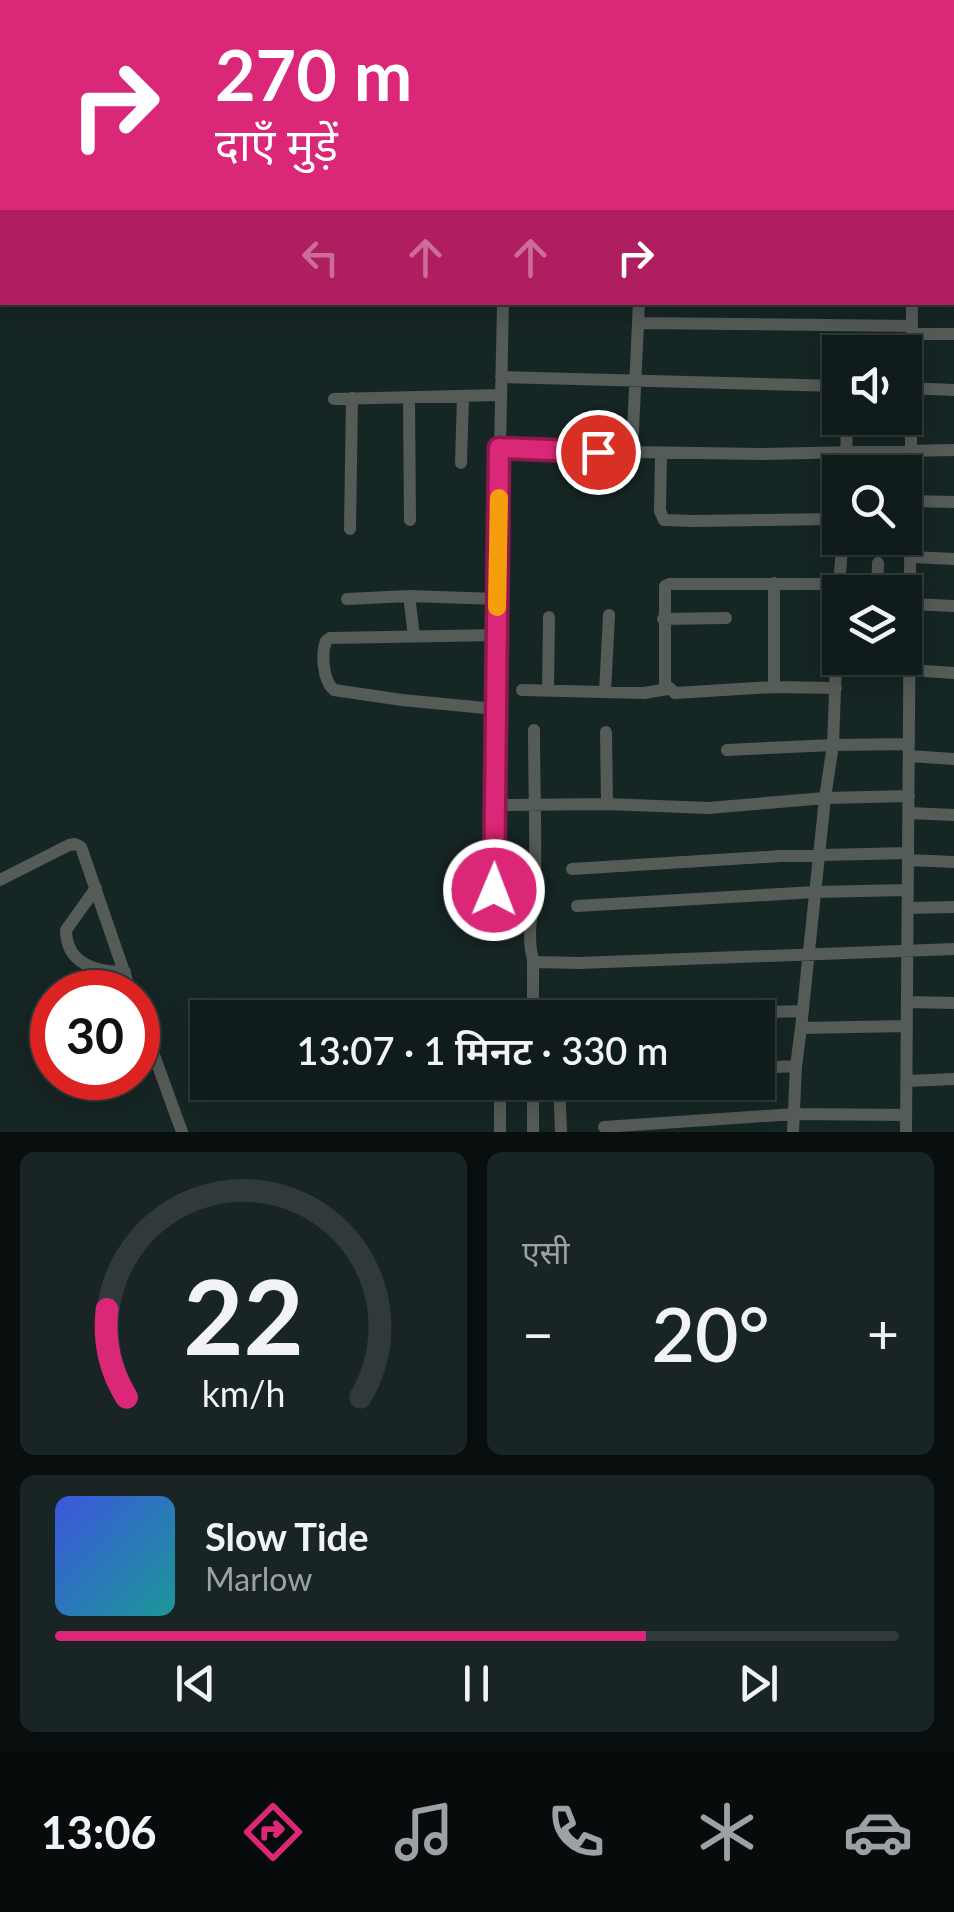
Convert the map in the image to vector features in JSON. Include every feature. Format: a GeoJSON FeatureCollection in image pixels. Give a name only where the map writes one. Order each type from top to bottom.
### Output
{"type":"FeatureCollection","features":[{"type":"Feature","properties":{"kind":"street"},"geometry":{"type":"LineString","coordinates":[[494,890],[503,305]]}},
{"type":"Feature","properties":{"kind":"street"},"geometry":{"type":"LineString","coordinates":[[632,452],[639,305]]}},
{"type":"Feature","properties":{"kind":"street"},"geometry":{"type":"LineString","coordinates":[[912,305],[912,335]]}},
{"type":"Feature","properties":{"kind":"street"},"geometry":{"type":"LineString","coordinates":[[638,324],[954,334]]}},
{"type":"Feature","properties":{"kind":"street"},"geometry":{"type":"LineString","coordinates":[[501,377],[822,385]]}},
{"type":"Feature","properties":{"kind":"street"},"geometry":{"type":"LineString","coordinates":[[922,389],[954,390]]}},
{"type":"Feature","properties":{"kind":"street"},"geometry":{"type":"LineString","coordinates":[[334,399],[500,395]]}},
{"type":"Feature","properties":{"kind":"street"},"geometry":{"type":"LineString","coordinates":[[462,464],[463,397]]}},
{"type":"Feature","properties":{"kind":"street"},"geometry":{"type":"LineString","coordinates":[[350,530],[352,398]]}},
{"type":"Feature","properties":{"kind":"street"},"geometry":{"type":"LineString","coordinates":[[408,398],[410,520]]}},
{"type":"Feature","properties":{"kind":"street"},"geometry":{"type":"LineString","coordinates":[[847,453],[848,435]]}},
{"type":"Feature","properties":{"kind":"street"},"geometry":{"type":"LineString","coordinates":[[911,435],[912,455]]}},
{"type":"Feature","properties":{"kind":"street"},"geometry":{"type":"LineString","coordinates":[[499,448],[661,454],[954,450]]}},
{"type":"Feature","properties":{"kind":"street"},"geometry":{"type":"LineString","coordinates":[[661,454],[660,511],[664,520],[822,520]]}},
{"type":"Feature","properties":{"kind":"street"},"geometry":{"type":"LineString","coordinates":[[922,508],[954,502]]}},
{"type":"Feature","properties":{"kind":"street"},"geometry":{"type":"LineString","coordinates":[[912,575],[912,557],[954,560]]}},
{"type":"Feature","properties":{"kind":"street"},"geometry":{"type":"LineString","coordinates":[[878,563],[878,575]]}},
{"type":"Feature","properties":{"kind":"street"},"geometry":{"type":"LineString","coordinates":[[774,583],[774,687]]}},
{"type":"Feature","properties":{"kind":"street"},"geometry":{"type":"LineString","coordinates":[[822,584],[667,584],[664,684],[675,694],[774,687],[836,688]]}},
{"type":"Feature","properties":{"kind":"street"},"geometry":{"type":"LineString","coordinates":[[347,599],[409,596],[497,600]]}},
{"type":"Feature","properties":{"kind":"street"},"geometry":{"type":"LineString","coordinates":[[409,596],[414,636]]}},
{"type":"Feature","properties":{"kind":"street"},"geometry":{"type":"LineString","coordinates":[[922,605],[954,606]]}},
{"type":"Feature","properties":{"kind":"street"},"geometry":{"type":"LineString","coordinates":[[605,692],[609,615]]}},
{"type":"Feature","properties":{"kind":"street"},"geometry":{"type":"LineString","coordinates":[[548,690],[549,617]]}},
{"type":"Feature","properties":{"kind":"street"},"geometry":{"type":"LineString","coordinates":[[664,620],[726,618]]}},
{"type":"Feature","properties":{"kind":"street"},"geometry":{"type":"LineString","coordinates":[[496,709],[334,690],[328,685],[323,648],[330,638],[498,635]]}},
{"type":"Feature","properties":{"kind":"street"},"geometry":{"type":"LineString","coordinates":[[922,671],[954,672]]}},
{"type":"Feature","properties":{"kind":"street"},"geometry":{"type":"LineString","coordinates":[[793,1132],[796,1066],[834,746],[837,675]]}},
{"type":"Feature","properties":{"kind":"street"},"geometry":{"type":"LineString","coordinates":[[906,1132],[910,675]]}},
{"type":"Feature","properties":{"kind":"street"},"geometry":{"type":"LineString","coordinates":[[522,690],[644,693],[668,689]]}},
{"type":"Feature","properties":{"kind":"street"},"geometry":{"type":"LineString","coordinates":[[533,1000],[534,730]]}},
{"type":"Feature","properties":{"kind":"street"},"geometry":{"type":"LineString","coordinates":[[606,732],[607,804]]}},
{"type":"Feature","properties":{"kind":"street"},"geometry":{"type":"LineString","coordinates":[[728,750],[834,746],[909,750],[954,759]]}},
{"type":"Feature","properties":{"kind":"street"},"geometry":{"type":"LineString","coordinates":[[495,805],[708,808],[825,798],[909,796]]}},
{"type":"Feature","properties":{"kind":"street"},"geometry":{"type":"LineString","coordinates":[[909,814],[954,815]]}},
{"type":"Feature","properties":{"kind":"street"},"geometry":{"type":"LineString","coordinates":[[0,880],[60,849],[74,844],[81,847],[123,970]]}},
{"type":"Feature","properties":{"kind":"street"},"geometry":{"type":"LineString","coordinates":[[572,868],[819,856],[954,862]]}},
{"type":"Feature","properties":{"kind":"street"},"geometry":{"type":"LineString","coordinates":[[96,888],[66,930],[68,946],[84,964],[103,970]]}},
{"type":"Feature","properties":{"kind":"street"},"geometry":{"type":"LineString","coordinates":[[577,906],[908,890]]}},
{"type":"Feature","properties":{"kind":"street"},"geometry":{"type":"LineString","coordinates":[[908,908],[954,906]]}},
{"type":"Feature","properties":{"kind":"street"},"geometry":{"type":"LineString","coordinates":[[533,961],[579,963],[954,949]]}},
{"type":"Feature","properties":{"kind":"street"},"geometry":{"type":"LineString","coordinates":[[907,1002],[954,1003]]}},
{"type":"Feature","properties":{"kind":"street"},"geometry":{"type":"LineString","coordinates":[[775,1012],[803,1011]]}},
{"type":"Feature","properties":{"kind":"street"},"geometry":{"type":"LineString","coordinates":[[802,1028],[907,1026]]}},
{"type":"Feature","properties":{"kind":"street"},"geometry":{"type":"LineString","coordinates":[[775,1067],[796,1066]]}},
{"type":"Feature","properties":{"kind":"street"},"geometry":{"type":"LineString","coordinates":[[160,1071],[182,1132]]}},
{"type":"Feature","properties":{"kind":"street"},"geometry":{"type":"LineString","coordinates":[[906,1081],[954,1079]]}},
{"type":"Feature","properties":{"kind":"street"},"geometry":{"type":"LineString","coordinates":[[500,1100],[500,1132]]}},
{"type":"Feature","properties":{"kind":"street"},"geometry":{"type":"LineString","coordinates":[[533,1100],[533,1132]]}},
{"type":"Feature","properties":{"kind":"street"},"geometry":{"type":"LineString","coordinates":[[560,1100],[561,1132]]}},
{"type":"Feature","properties":{"kind":"street"},"geometry":{"type":"LineString","coordinates":[[604,1127],[795,1114],[906,1115]]}},
{"type":"Feature","properties":{"kind":"slow traffic"},"geometry":{"type":"LineString","coordinates":[[497,607],[499,498]]}},
{"type":"Feature","properties":{"kind":"route"},"geometry":{"type":"LineString","coordinates":[[494,890],[499,448],[598,452]]}}]}
